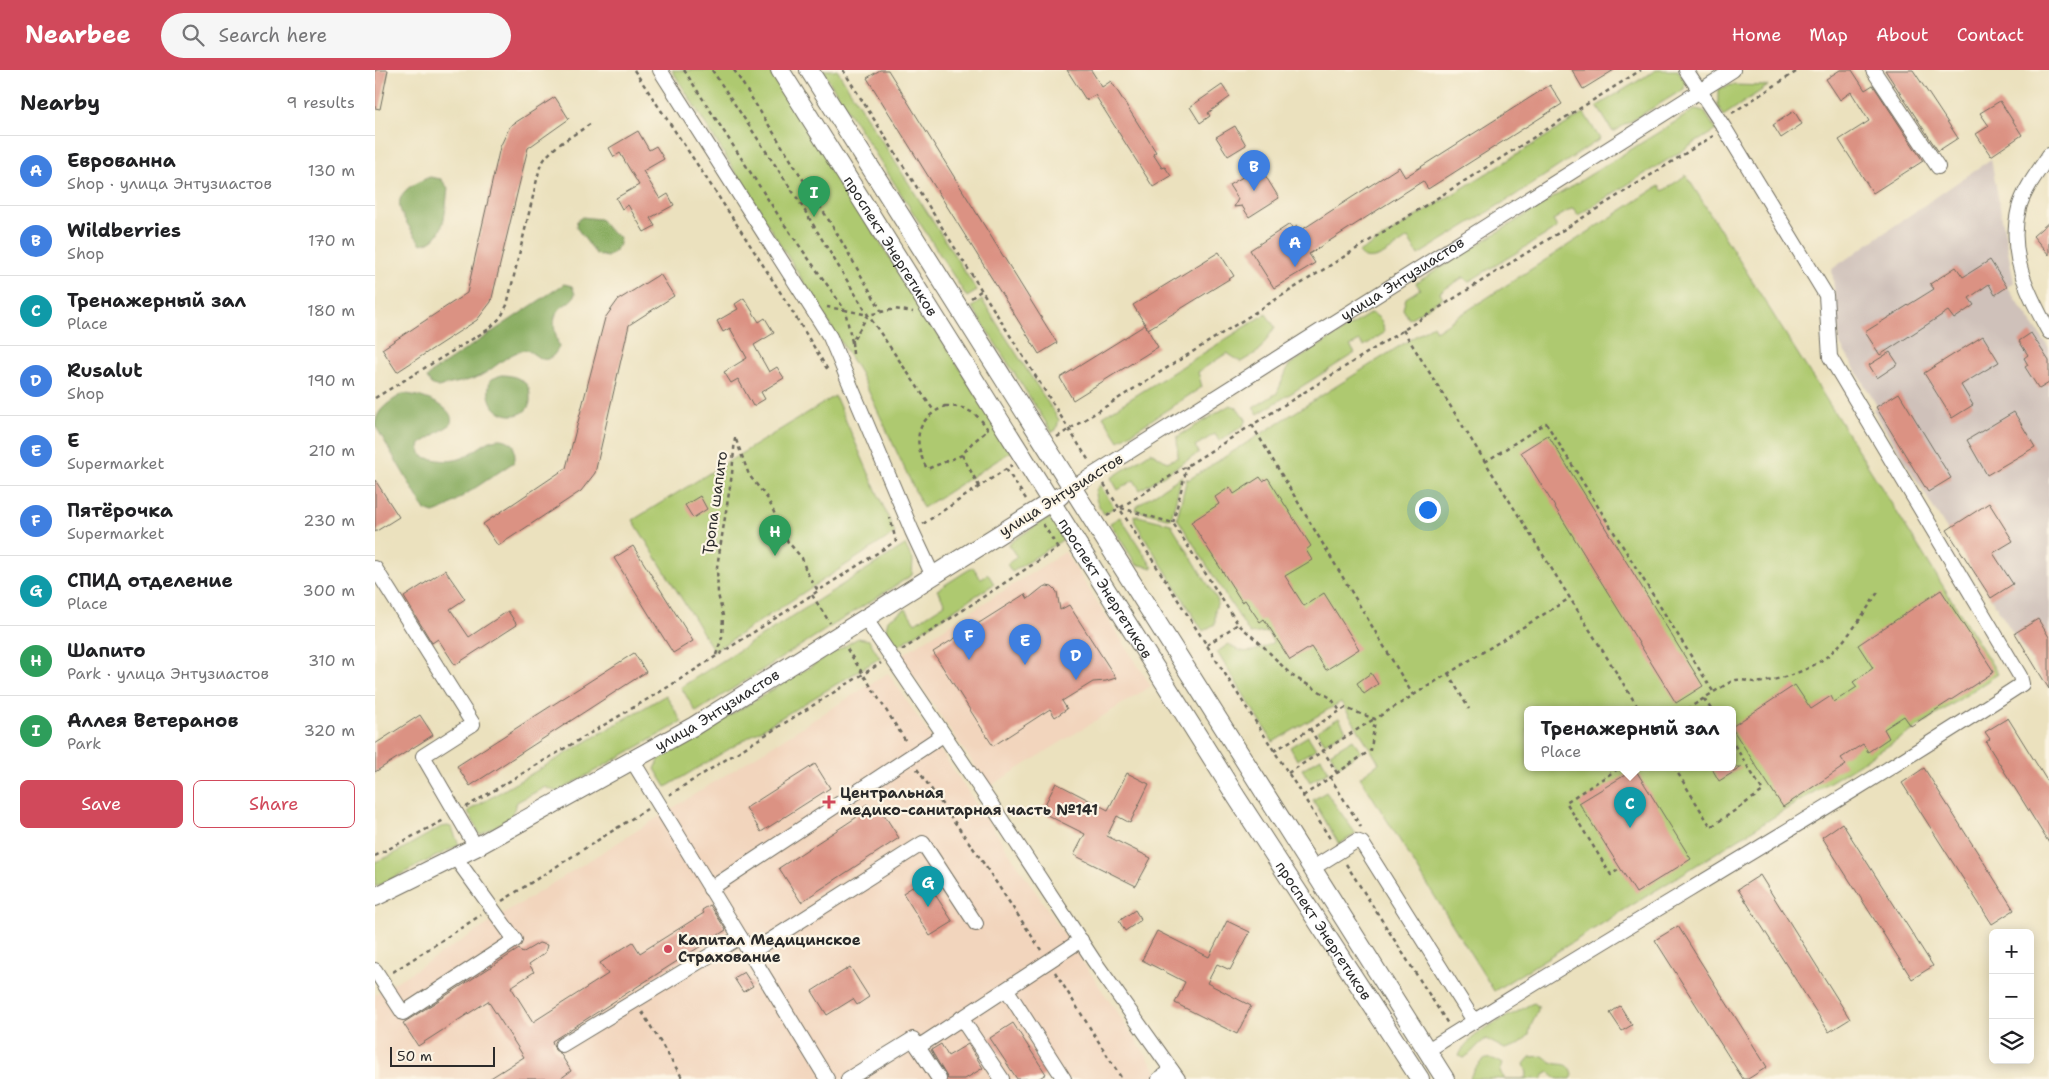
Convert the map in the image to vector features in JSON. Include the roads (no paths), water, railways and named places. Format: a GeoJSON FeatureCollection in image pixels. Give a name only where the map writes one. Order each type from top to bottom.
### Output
{"type":"FeatureCollection","features":[{"type":"Feature","properties":{"kind":"main road","name":"проспект Энергетиков"},"geometry":{"type":"LineString","coordinates":[[780,70],[1237,798],[1420,1079]]}},
{"type":"Feature","properties":{"kind":"main road","name":"проспект Энергетиков"},"geometry":{"type":"LineString","coordinates":[[809,70],[1445,1079]]}},
{"type":"Feature","properties":{"kind":"main road","name":"улица Энтузиастов"},"geometry":{"type":"LineString","coordinates":[[375,897],[476,847],[694,726],[1072,488]]}},
{"type":"Feature","properties":{"kind":"main road"},"geometry":{"type":"LineString","coordinates":[[1237,798],[1257,782]]}},
{"type":"Feature","properties":{"kind":"main road"},"geometry":{"type":"LineString","coordinates":[[1291,880],[1313,868]]}},
{"type":"Feature","properties":{"kind":"main road"},"geometry":{"type":"LineString","coordinates":[[1334,946],[1354,933]]}},
{"type":"Feature","properties":{"kind":"street"},"geometry":{"type":"LineString","coordinates":[[660,70],[830,337],[933,576]]}},
{"type":"Feature","properties":{"kind":"street"},"geometry":{"type":"LineString","coordinates":[[1428,1050],[1933,742],[2021,684],[2020,676],[1830,357],[1826,295],[1687,70]]}},
{"type":"Feature","properties":{"kind":"street","name":"улица Энтузиастов"},"geometry":{"type":"LineString","coordinates":[[1072,488],[1733,70]]}},
{"type":"Feature","properties":{"kind":"street"},"geometry":{"type":"LineString","coordinates":[[1873,70],[1938,167]]}},
{"type":"Feature","properties":{"kind":"street"},"geometry":{"type":"LineString","coordinates":[[2049,155],[2025,193],[2019,207],[2016,238],[2021,274],[2027,290],[2049,332]]}},
{"type":"Feature","properties":{"kind":"street"},"geometry":{"type":"LineString","coordinates":[[375,568],[473,724],[423,756],[476,847]]}},
{"type":"Feature","properties":{"kind":"street"},"geometry":{"type":"LineString","coordinates":[[865,618],[1081,940],[1175,1075],[1159,1079]]}},
{"type":"Feature","properties":{"kind":"street"},"geometry":{"type":"LineString","coordinates":[[710,889],[943,735]]}},
{"type":"Feature","properties":{"kind":"street"},"geometry":{"type":"LineString","coordinates":[[632,760],[827,1079]]}},
{"type":"Feature","properties":{"kind":"street"},"geometry":{"type":"LineString","coordinates":[[1313,868],[1356,841],[1362,843],[1474,1021]]}},
{"type":"Feature","properties":{"kind":"street"},"geometry":{"type":"LineString","coordinates":[[750,953],[923,843],[975,924]]}},
{"type":"Feature","properties":{"kind":"street"},"geometry":{"type":"LineString","coordinates":[[378,975],[403,1013],[515,940],[455,857]]}},
{"type":"Feature","properties":{"kind":"street"},"geometry":{"type":"LineString","coordinates":[[562,1045],[740,938]]}},
{"type":"Feature","properties":{"kind":"street"},"geometry":{"type":"LineString","coordinates":[[918,1047],[1081,940]]}},
{"type":"Feature","properties":{"kind":"street"},"geometry":{"type":"LineString","coordinates":[[1007,990],[1064,1079]]}},
{"type":"Feature","properties":{"kind":"street"},"geometry":{"type":"LineString","coordinates":[[961,1018],[1002,1079]]}},
{"type":"Feature","properties":{"kind":"street"},"geometry":{"type":"LineString","coordinates":[[848,1079],[913,1038],[939,1079]]}},
{"type":"Feature","properties":{"kind":"place","name":"Wildberries"},"geometry":{"type":"Point","coordinates":[1254,191]}},
{"type":"Feature","properties":{"kind":"place","name":"Аллея Ветеранов"},"geometry":{"type":"Point","coordinates":[814,217]}},
{"type":"Feature","properties":{"kind":"place","name":"Еврованна"},"geometry":{"type":"Point","coordinates":[1295,267]}},
{"type":"Feature","properties":{"kind":"place","name":"Шапито"},"geometry":{"type":"Point","coordinates":[775,556]}},
{"type":"Feature","properties":{"kind":"place","name":"Пятёрочка"},"geometry":{"type":"Point","coordinates":[969,660]}},
{"type":"Feature","properties":{"kind":"place","name":"Е"},"geometry":{"type":"Point","coordinates":[1025,665]}},
{"type":"Feature","properties":{"kind":"place","name":"Rusalut"},"geometry":{"type":"Point","coordinates":[1076,680]}},
{"type":"Feature","properties":{"kind":"place","name":"Центральная медико-санитарная часть №141"},"geometry":{"type":"Point","coordinates":[829,802]}},
{"type":"Feature","properties":{"kind":"place","name":"Тренажерный зал"},"geometry":{"type":"Point","coordinates":[1630,828]}},
{"type":"Feature","properties":{"kind":"place","name":"СПИД отделение"},"geometry":{"type":"Point","coordinates":[928,907]}},
{"type":"Feature","properties":{"kind":"place","name":"Капитал Медицинское Страхование"},"geometry":{"type":"Point","coordinates":[668,949]}}]}
